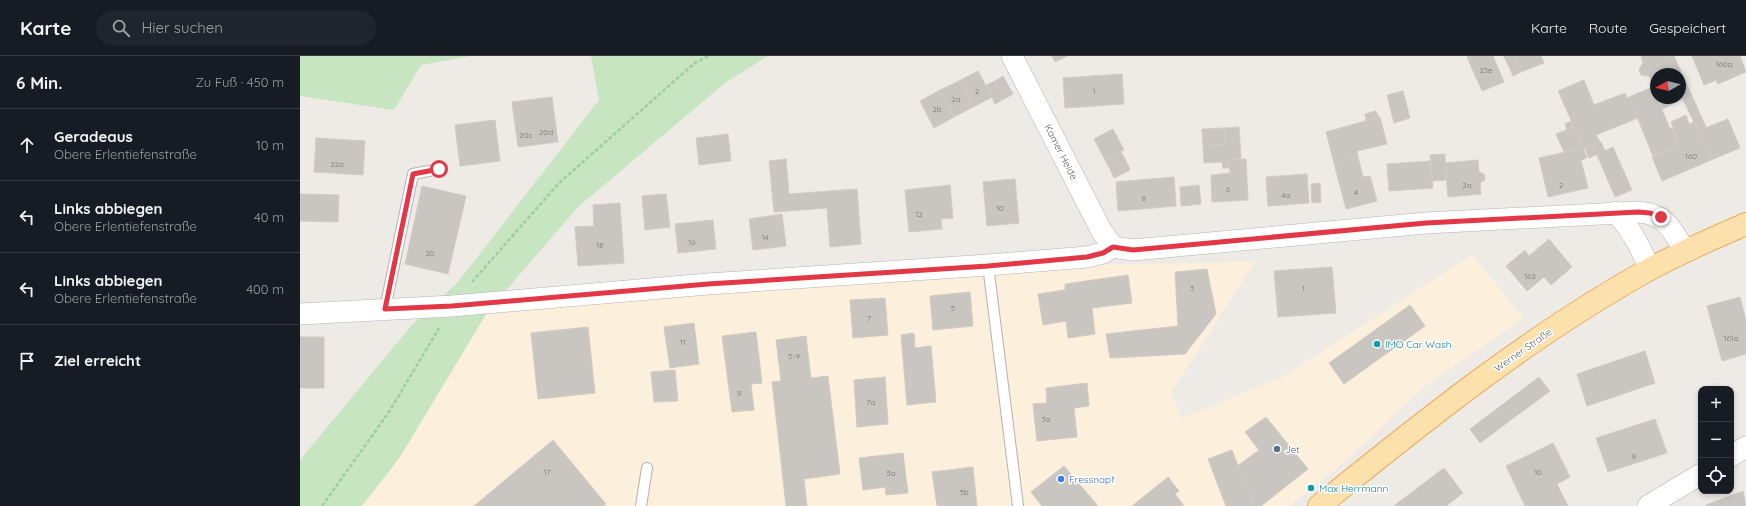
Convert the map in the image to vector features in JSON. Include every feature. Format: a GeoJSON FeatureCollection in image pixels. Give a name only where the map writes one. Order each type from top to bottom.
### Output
{"type":"FeatureCollection","features":[{"type":"Feature","properties":{"kind":"main road","name":"Werner Straße"},"geometry":{"type":"LineString","coordinates":[[1319,506],[1457,397],[1566,319],[1650,269],[1685,251],[1746,224]]}},
{"type":"Feature","properties":{"kind":"street","name":"Kamer Heide"},"geometry":{"type":"LineString","coordinates":[[1012,56],[1101,230],[1113,247]]}},
{"type":"Feature","properties":{"kind":"street"},"geometry":{"type":"LineString","coordinates":[[1615,212],[1625,222],[1636,238],[1650,269]]}},
{"type":"Feature","properties":{"kind":"street"},"geometry":{"type":"LineString","coordinates":[[300,314],[452,306],[708,284],[988,266],[1087,257],[1103,253],[1113,247],[1133,250],[1426,223],[1615,212],[1650,213],[1661,217],[1673,231],[1685,251]]}},
{"type":"Feature","properties":{"kind":"street"},"geometry":{"type":"LineString","coordinates":[[1734,454],[1746,447]]}},
{"type":"Feature","properties":{"kind":"street"},"geometry":{"type":"LineString","coordinates":[[1648,506],[1698,476]]}},
{"type":"Feature","properties":{"kind":"lane"},"geometry":{"type":"LineString","coordinates":[[385,309],[413,174],[439,169]]}},
{"type":"Feature","properties":{"kind":"lane"},"geometry":{"type":"LineString","coordinates":[[988,266],[1018,506]]}},
{"type":"Feature","properties":{"kind":"lane"},"geometry":{"type":"LineString","coordinates":[[641,506],[647,468]]}},
{"type":"Feature","properties":{"kind":"path"},"geometry":{"type":"LineString","coordinates":[[322,506],[389,412],[452,306],[559,183],[696,62],[709,56]]}},
{"type":"Feature","properties":{"kind":"shaded area"},"geometry":{"type":"Polygon","coordinates":[[[1472,255],[1524,318],[1425,386],[1347,460],[1289,506],[362,506],[400,457],[488,311],[1093,265],[1255,262],[1171,393],[1182,418],[1284,376],[1472,255]]]}},
{"type":"Feature","properties":{"kind":"green space"},"geometry":{"type":"Polygon","coordinates":[[[300,56],[471,56],[421,65],[394,110],[300,96],[300,56]]]}},
{"type":"Feature","properties":{"kind":"green space"},"geometry":{"type":"Polygon","coordinates":[[[591,56],[768,56],[725,83],[578,207],[488,311],[400,457],[362,506],[300,506],[300,460],[411,326],[458,282],[599,100],[591,56]]]}},
{"type":"Feature","properties":{"kind":"building"},"geometry":{"type":"Polygon","coordinates":[[[1052,56],[1067,56],[1055,62],[1052,56]]]}},
{"type":"Feature","properties":{"kind":"building"},"geometry":{"type":"Polygon","coordinates":[[[1493,56],[1504,82],[1482,91],[1467,57],[1493,56]]]}},
{"type":"Feature","properties":{"kind":"building"},"geometry":{"type":"Polygon","coordinates":[[[1504,56],[1514,56],[1521,72],[1513,76],[1504,56]]]}},
{"type":"Feature","properties":{"kind":"building"},"geometry":{"type":"Polygon","coordinates":[[[1514,56],[1541,56],[1544,63],[1521,72],[1514,56]]]}},
{"type":"Feature","properties":{"kind":"building"},"geometry":{"type":"Polygon","coordinates":[[[1641,56],[1664,56],[1669,68],[1650,68],[1650,79],[1649,76],[1641,75],[1639,69],[1643,63],[1641,56]]]}},
{"type":"Feature","properties":{"kind":"building"},"geometry":{"type":"Polygon","coordinates":[[[1664,56],[1674,56],[1679,68],[1669,68],[1664,56]]]}},
{"type":"Feature","properties":{"kind":"building"},"geometry":{"type":"Polygon","coordinates":[[[1692,56],[1740,56],[1746,72],[1718,84],[1716,80],[1704,85],[1692,56]]]}},
{"type":"Feature","properties":{"kind":"building"},"geometry":{"type":"Polygon","coordinates":[[[978,71],[992,97],[973,107],[959,81],[978,71]]]}},
{"type":"Feature","properties":{"kind":"building"},"geometry":{"type":"Polygon","coordinates":[[[1122,74],[1124,104],[1065,108],[1063,78],[1122,74]]]}},
{"type":"Feature","properties":{"kind":"building"},"geometry":{"type":"Polygon","coordinates":[[[1003,76],[1013,94],[1004,99],[995,81],[1003,76]]]}},
{"type":"Feature","properties":{"kind":"building"},"geometry":{"type":"Polygon","coordinates":[[[1584,80],[1594,105],[1625,93],[1627,98],[1629,97],[1638,118],[1596,135],[1600,142],[1584,149],[1558,91],[1584,80]]]}},
{"type":"Feature","properties":{"kind":"building"},"geometry":{"type":"Polygon","coordinates":[[[959,81],[973,107],[954,117],[940,90],[959,81]]]}},
{"type":"Feature","properties":{"kind":"building"},"geometry":{"type":"Polygon","coordinates":[[[995,81],[1004,99],[995,104],[986,85],[995,81]]]}},
{"type":"Feature","properties":{"kind":"building"},"geometry":{"type":"Polygon","coordinates":[[[1686,83],[1706,127],[1698,131],[1685,104],[1686,83]]]}},
{"type":"Feature","properties":{"kind":"building"},"geometry":{"type":"Polygon","coordinates":[[[1650,88],[1650,104],[1660,104],[1679,146],[1653,156],[1629,97],[1650,88]]]}},
{"type":"Feature","properties":{"kind":"building"},"geometry":{"type":"Polygon","coordinates":[[[940,90],[954,117],[934,128],[920,101],[940,90]]]}},
{"type":"Feature","properties":{"kind":"building"},"geometry":{"type":"Polygon","coordinates":[[[1403,91],[1410,118],[1394,123],[1387,95],[1403,91]]]}},
{"type":"Feature","properties":{"kind":"building"},"geometry":{"type":"Polygon","coordinates":[[[552,97],[558,142],[518,147],[512,102],[552,97]]]}},
{"type":"Feature","properties":{"kind":"building"},"geometry":{"type":"Polygon","coordinates":[[[1660,104],[1672,104],[1662,109],[1660,104]]]}},
{"type":"Feature","properties":{"kind":"building"},"geometry":{"type":"Polygon","coordinates":[[[1376,111],[1379,118],[1366,121],[1365,114],[1376,111]]]}},
{"type":"Feature","properties":{"kind":"building"},"geometry":{"type":"Polygon","coordinates":[[[1686,115],[1689,124],[1694,122],[1711,160],[1662,181],[1652,157],[1679,146],[1671,122],[1686,115]]]}},
{"type":"Feature","properties":{"kind":"building"},"geometry":{"type":"Polygon","coordinates":[[[1380,117],[1387,144],[1357,151],[1358,157],[1334,163],[1326,132],[1380,117]]]}},
{"type":"Feature","properties":{"kind":"building"},"geometry":{"type":"Polygon","coordinates":[[[1728,119],[1740,148],[1711,160],[1698,131],[1728,119]]]}},
{"type":"Feature","properties":{"kind":"building"},"geometry":{"type":"Polygon","coordinates":[[[495,120],[500,161],[460,166],[455,125],[495,120]]]}},
{"type":"Feature","properties":{"kind":"building"},"geometry":{"type":"Polygon","coordinates":[[[1571,121],[1574,127],[1567,130],[1565,124],[1571,121]]]}},
{"type":"Feature","properties":{"kind":"building"},"geometry":{"type":"Polygon","coordinates":[[[1239,127],[1241,159],[1229,160],[1229,168],[1223,168],[1222,162],[1204,163],[1203,146],[1226,144],[1225,128],[1239,127]]]}},
{"type":"Feature","properties":{"kind":"building"},"geometry":{"type":"Polygon","coordinates":[[[1574,127],[1583,148],[1564,152],[1556,134],[1574,127]]]}},
{"type":"Feature","properties":{"kind":"building"},"geometry":{"type":"Polygon","coordinates":[[[1225,128],[1226,144],[1203,146],[1202,129],[1225,128]]]}},
{"type":"Feature","properties":{"kind":"building"},"geometry":{"type":"Polygon","coordinates":[[[1113,129],[1124,150],[1105,160],[1094,139],[1113,129]]]}},
{"type":"Feature","properties":{"kind":"building"},"geometry":{"type":"Polygon","coordinates":[[[728,134],[731,161],[699,165],[696,138],[728,134]]]}},
{"type":"Feature","properties":{"kind":"building"},"geometry":{"type":"Polygon","coordinates":[[[316,138],[365,141],[363,175],[314,172],[316,138]]]}},
{"type":"Feature","properties":{"kind":"building"},"geometry":{"type":"Polygon","coordinates":[[[1601,142],[1605,151],[1589,158],[1585,149],[1601,142]]]}},
{"type":"Feature","properties":{"kind":"building"},"geometry":{"type":"Polygon","coordinates":[[[1613,147],[1632,190],[1615,197],[1597,155],[1613,147]]]}},
{"type":"Feature","properties":{"kind":"building"},"geometry":{"type":"Polygon","coordinates":[[[1583,148],[1587,158],[1581,160],[1588,188],[1548,197],[1539,158],[1583,148]]]}},
{"type":"Feature","properties":{"kind":"building"},"geometry":{"type":"Polygon","coordinates":[[[1121,152],[1126,161],[1110,169],[1105,160],[1121,152]]]}},
{"type":"Feature","properties":{"kind":"building"},"geometry":{"type":"Polygon","coordinates":[[[1445,154],[1446,180],[1432,181],[1430,155],[1445,154]]]}},
{"type":"Feature","properties":{"kind":"building"},"geometry":{"type":"Polygon","coordinates":[[[1358,157],[1363,177],[1370,176],[1377,201],[1346,209],[1334,163],[1358,157]]]}},
{"type":"Feature","properties":{"kind":"building"},"geometry":{"type":"Polygon","coordinates":[[[786,159],[789,194],[857,189],[861,244],[830,247],[827,208],[774,212],[769,161],[786,159]]]}},
{"type":"Feature","properties":{"kind":"building"},"geometry":{"type":"Polygon","coordinates":[[[1246,159],[1248,200],[1212,202],[1211,175],[1230,173],[1229,160],[1246,159]]]}},
{"type":"Feature","properties":{"kind":"building"},"geometry":{"type":"Polygon","coordinates":[[[1478,160],[1479,172],[1484,174],[1485,180],[1480,183],[1481,194],[1448,197],[1445,163],[1478,160]]]}},
{"type":"Feature","properties":{"kind":"building"},"geometry":{"type":"Polygon","coordinates":[[[1126,161],[1130,170],[1114,178],[1110,169],[1126,161]]]}},
{"type":"Feature","properties":{"kind":"building"},"geometry":{"type":"Polygon","coordinates":[[[1430,161],[1433,188],[1389,191],[1387,164],[1430,161]]]}},
{"type":"Feature","properties":{"kind":"building"},"geometry":{"type":"Polygon","coordinates":[[[1307,174],[1309,203],[1268,206],[1266,177],[1307,174]]]}},
{"type":"Feature","properties":{"kind":"building"},"geometry":{"type":"Polygon","coordinates":[[[1174,177],[1176,206],[1118,211],[1116,182],[1174,177]]]}},
{"type":"Feature","properties":{"kind":"building"},"geometry":{"type":"Polygon","coordinates":[[[1015,179],[1019,223],[987,226],[983,182],[1015,179]]]}},
{"type":"Feature","properties":{"kind":"building"},"geometry":{"type":"Polygon","coordinates":[[[1320,183],[1321,202],[1312,203],[1311,184],[1320,183]]]}},
{"type":"Feature","properties":{"kind":"building"},"geometry":{"type":"Polygon","coordinates":[[[950,185],[953,218],[941,219],[942,229],[909,232],[905,190],[950,185]]]}},
{"type":"Feature","properties":{"kind":"building"},"geometry":{"type":"Polygon","coordinates":[[[1199,185],[1201,204],[1181,206],[1180,187],[1199,185]]]}},
{"type":"Feature","properties":{"kind":"building"},"geometry":{"type":"Polygon","coordinates":[[[422,186],[466,196],[448,274],[405,264],[422,186]]]}},
{"type":"Feature","properties":{"kind":"building"},"geometry":{"type":"Polygon","coordinates":[[[300,194],[339,195],[338,222],[300,221],[300,194]]]}},
{"type":"Feature","properties":{"kind":"building"},"geometry":{"type":"Polygon","coordinates":[[[666,194],[670,227],[645,230],[642,196],[666,194]]]}},
{"type":"Feature","properties":{"kind":"building"},"geometry":{"type":"Polygon","coordinates":[[[620,203],[624,263],[578,266],[575,227],[594,226],[593,205],[620,203]]]}},
{"type":"Feature","properties":{"kind":"building"},"geometry":{"type":"Polygon","coordinates":[[[782,214],[786,246],[753,250],[749,219],[782,214]]]}},
{"type":"Feature","properties":{"kind":"building"},"geometry":{"type":"Polygon","coordinates":[[[713,220],[716,249],[678,253],[675,224],[713,220]]]}},
{"type":"Feature","properties":{"kind":"building"},"geometry":{"type":"Polygon","coordinates":[[[1549,239],[1572,267],[1551,285],[1544,277],[1527,291],[1506,266],[1525,250],[1529,256],[1549,239]]]}},
{"type":"Feature","properties":{"kind":"building"},"geometry":{"type":"Polygon","coordinates":[[[1332,267],[1336,313],[1278,317],[1274,271],[1332,267]]]}},
{"type":"Feature","properties":{"kind":"building"},"geometry":{"type":"Polygon","coordinates":[[[1207,269],[1216,314],[1185,354],[1110,358],[1106,334],[1178,326],[1175,272],[1207,269]]]}},
{"type":"Feature","properties":{"kind":"building"},"geometry":{"type":"Polygon","coordinates":[[[1128,275],[1132,303],[1092,308],[1095,334],[1068,338],[1066,321],[1043,325],[1038,294],[1065,290],[1065,284],[1128,275]]]}},
{"type":"Feature","properties":{"kind":"building"},"geometry":{"type":"Polygon","coordinates":[[[970,292],[973,326],[933,330],[930,296],[970,292]]]}},
{"type":"Feature","properties":{"kind":"building"},"geometry":{"type":"Polygon","coordinates":[[[1740,297],[1746,321],[1746,354],[1722,361],[1707,306],[1740,297]]]}},
{"type":"Feature","properties":{"kind":"building"},"geometry":{"type":"Polygon","coordinates":[[[885,298],[888,335],[853,338],[850,300],[885,298]]]}},
{"type":"Feature","properties":{"kind":"building","name":"IMO Car Wash"},"geometry":{"type":"Polygon","coordinates":[[[1410,305],[1425,326],[1344,384],[1329,363],[1410,305]]]}},
{"type":"Feature","properties":{"kind":"building"},"geometry":{"type":"Polygon","coordinates":[[[694,323],[699,364],[670,368],[664,327],[694,323]]]}},
{"type":"Feature","properties":{"kind":"building"},"geometry":{"type":"Polygon","coordinates":[[[588,327],[595,393],[538,399],[531,333],[588,327]]]}},
{"type":"Feature","properties":{"kind":"building"},"geometry":{"type":"Polygon","coordinates":[[[756,332],[762,383],[751,384],[754,410],[732,412],[722,336],[756,332]]]}},
{"type":"Feature","properties":{"kind":"building"},"geometry":{"type":"Polygon","coordinates":[[[914,333],[915,348],[931,346],[936,402],[907,405],[901,335],[914,333]]]}},
{"type":"Feature","properties":{"kind":"building"},"geometry":{"type":"Polygon","coordinates":[[[806,336],[811,378],[828,376],[840,474],[804,479],[807,506],[786,506],[772,382],[781,381],[776,340],[806,336]]]}},
{"type":"Feature","properties":{"kind":"building"},"geometry":{"type":"Polygon","coordinates":[[[300,337],[324,337],[324,388],[300,388],[300,337]]]}},
{"type":"Feature","properties":{"kind":"building"},"geometry":{"type":"Polygon","coordinates":[[[1645,351],[1655,383],[1587,406],[1577,374],[1645,351]]]}},
{"type":"Feature","properties":{"kind":"building"},"geometry":{"type":"Polygon","coordinates":[[[675,370],[678,401],[654,402],[651,372],[675,370]]]}},
{"type":"Feature","properties":{"kind":"building"},"geometry":{"type":"Polygon","coordinates":[[[885,377],[888,424],[857,427],[854,380],[885,377]]]}},
{"type":"Feature","properties":{"kind":"building"},"geometry":{"type":"Polygon","coordinates":[[[1539,377],[1550,391],[1480,443],[1470,429],[1539,377]]]}},
{"type":"Feature","properties":{"kind":"building"},"geometry":{"type":"Polygon","coordinates":[[[1087,383],[1089,406],[1074,408],[1077,437],[1037,441],[1033,404],[1047,403],[1046,388],[1087,383]]]}},
{"type":"Feature","properties":{"kind":"building"},"geometry":{"type":"Polygon","coordinates":[[[1266,417],[1308,469],[1261,506],[1251,506],[1236,467],[1259,450],[1245,432],[1266,417]]]}},
{"type":"Feature","properties":{"kind":"building"},"geometry":{"type":"Polygon","coordinates":[[[1655,419],[1667,453],[1608,472],[1596,438],[1655,419]]]}},
{"type":"Feature","properties":{"kind":"building"},"geometry":{"type":"Polygon","coordinates":[[[553,440],[606,504],[603,506],[474,506],[553,440]]]}},
{"type":"Feature","properties":{"kind":"building"},"geometry":{"type":"Polygon","coordinates":[[[1553,443],[1570,477],[1557,484],[1568,506],[1525,506],[1506,466],[1553,443]]]}},
{"type":"Feature","properties":{"kind":"building"},"geometry":{"type":"Polygon","coordinates":[[[1232,450],[1254,506],[1226,506],[1208,459],[1232,450]]]}},
{"type":"Feature","properties":{"kind":"building"},"geometry":{"type":"Polygon","coordinates":[[[903,453],[908,493],[886,495],[885,487],[863,490],[859,458],[903,453]]]}},
{"type":"Feature","properties":{"kind":"building","name":"Fressnapf"},"geometry":{"type":"Polygon","coordinates":[[[1064,466],[1098,506],[1042,506],[1031,492],[1064,466]]]}},
{"type":"Feature","properties":{"kind":"building"},"geometry":{"type":"Polygon","coordinates":[[[973,467],[977,506],[937,506],[932,472],[973,467]]]}},
{"type":"Feature","properties":{"kind":"building"},"geometry":{"type":"Polygon","coordinates":[[[1444,468],[1463,493],[1446,506],[1395,505],[1444,468]]]}},
{"type":"Feature","properties":{"kind":"building"},"geometry":{"type":"Polygon","coordinates":[[[1168,477],[1179,491],[1175,494],[1184,506],[1132,506],[1168,477]]]}},
{"type":"Feature","properties":{"kind":"building"},"geometry":{"type":"Polygon","coordinates":[[[1743,491],[1746,506],[1706,506],[1706,505],[1743,491]]]}},
{"type":"Feature","properties":{"kind":"place","name":"IMO Car Wash"},"geometry":{"type":"Point","coordinates":[1377,344]}},
{"type":"Feature","properties":{"kind":"place","name":"Jet"},"geometry":{"type":"Point","coordinates":[1277,449]}},
{"type":"Feature","properties":{"kind":"place","name":"Fressnapf"},"geometry":{"type":"Point","coordinates":[1061,479]}},
{"type":"Feature","properties":{"kind":"place","name":"Max Herrmann"},"geometry":{"type":"Point","coordinates":[1311,488]}},
{"type":"Feature","properties":{"kind":"route"},"geometry":{"type":"LineString","coordinates":[[439,169],[413,174],[385,309],[452,306],[708,284],[988,266],[1087,257],[1103,253],[1113,247],[1122,250],[1133,250],[1426,223],[1615,212],[1650,213],[1661,217]]}}]}
